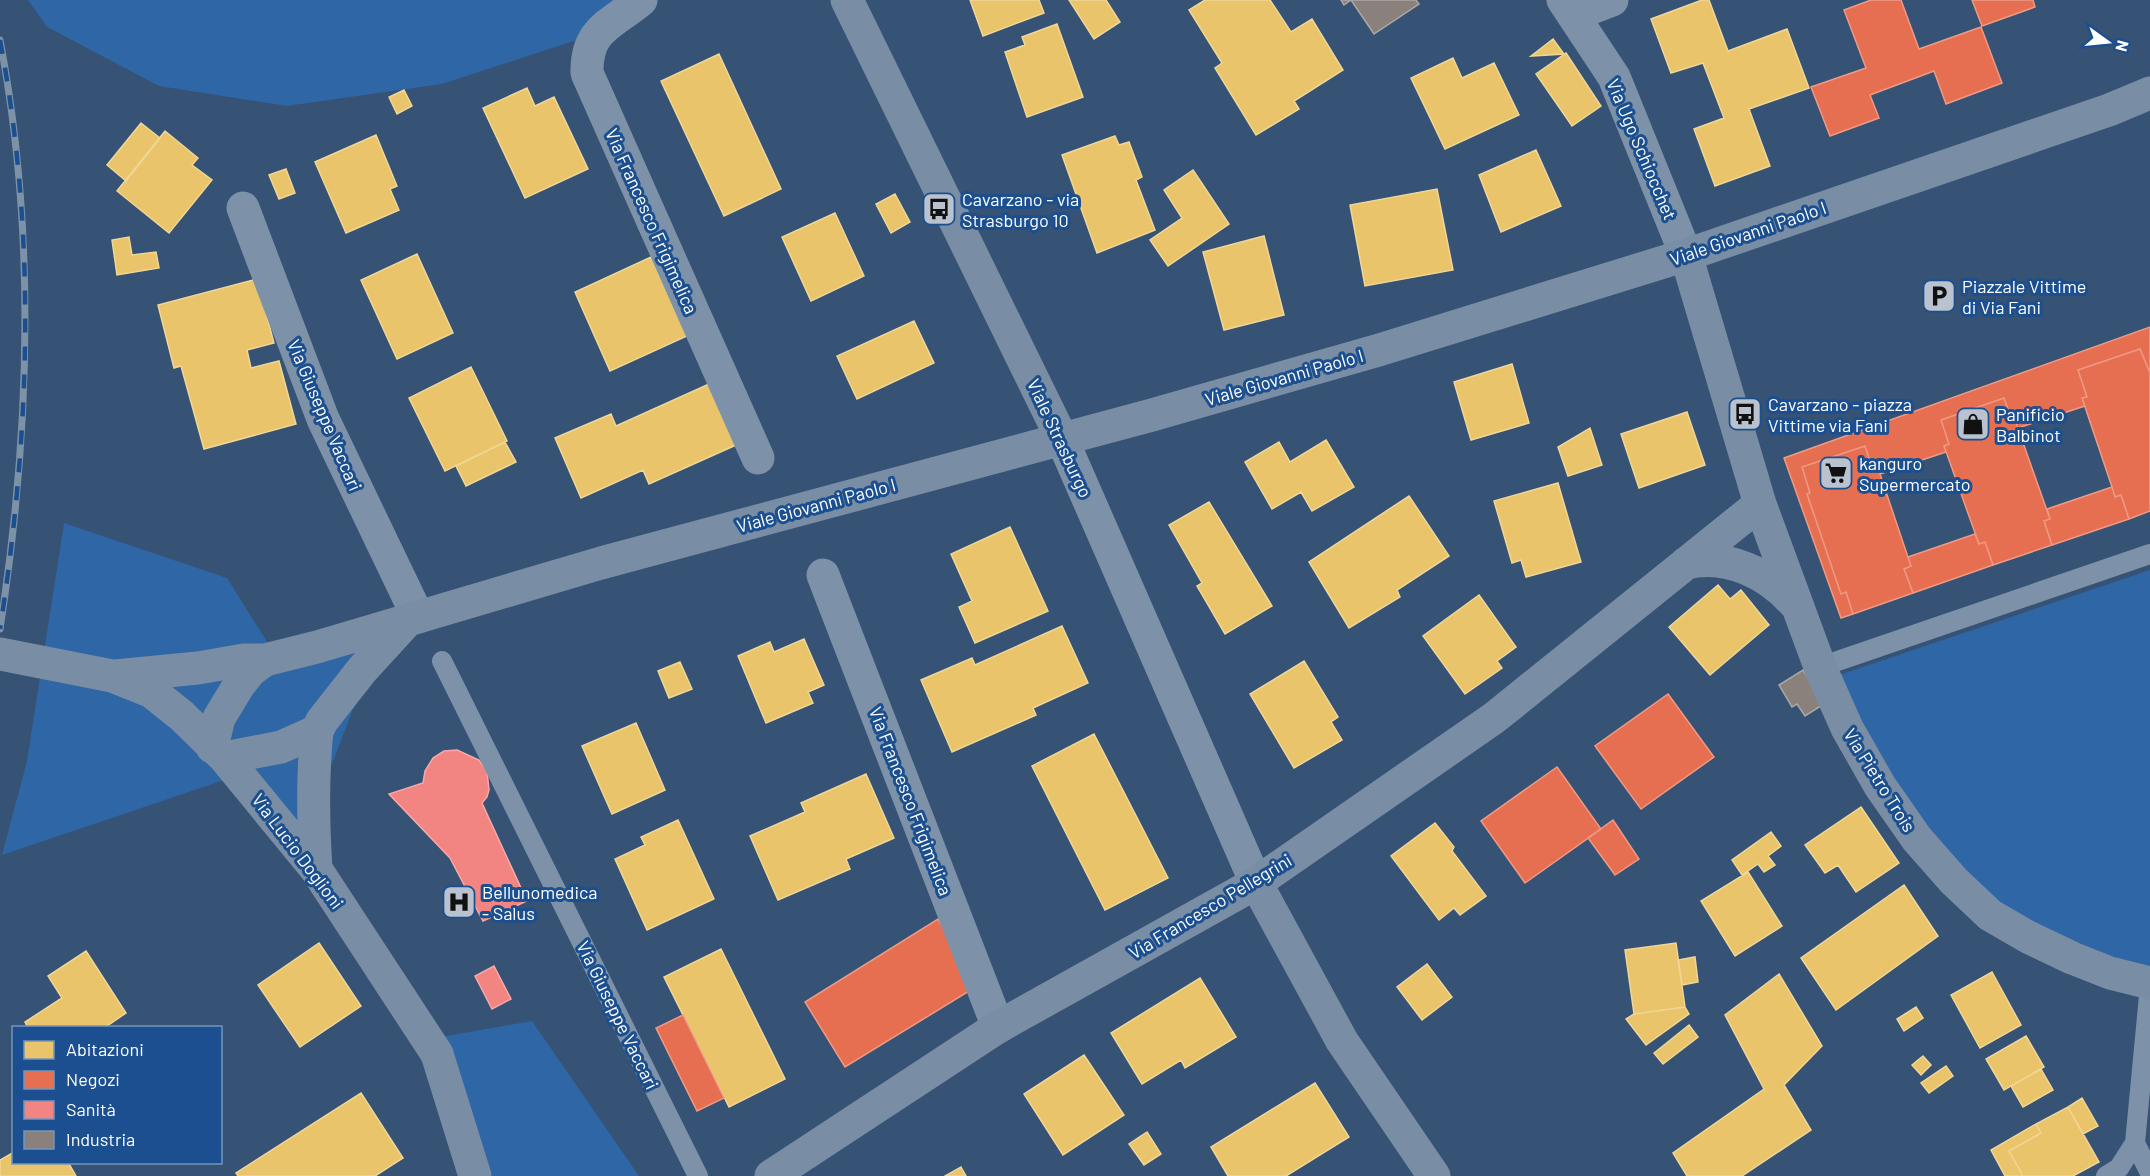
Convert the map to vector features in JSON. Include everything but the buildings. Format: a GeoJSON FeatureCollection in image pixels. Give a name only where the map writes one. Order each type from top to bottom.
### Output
{"type":"FeatureCollection","features":[{"type":"Feature","properties":{"kind":"street","name":"Via Francesco Frigimelica"},"geometry":{"type":"LineString","coordinates":[[641,0],[596,34],[589,45],[586,59],[587,73],[758,458]]}},
{"type":"Feature","properties":{"kind":"street","name":"Viale Strasburgo"},"geometry":{"type":"LineString","coordinates":[[847,0],[1062,439],[1256,883]]}},
{"type":"Feature","properties":{"kind":"street","name":"Via Ugo Schiocchet"},"geometry":{"type":"LineString","coordinates":[[1612,0],[1568,8],[1614,77],[1686,255]]}},
{"type":"Feature","properties":{"kind":"street","name":"Viale Giovanni Paolo I"},"geometry":{"type":"LineString","coordinates":[[218,752],[219,718],[250,670],[265,660],[317,647],[601,563],[1062,439],[1379,350],[1686,255],[2109,110],[2150,93]]}},
{"type":"Feature","properties":{"kind":"street","name":"Via Giuseppe Vaccari"},"geometry":{"type":"LineString","coordinates":[[243,208],[323,419],[412,619]]}},
{"type":"Feature","properties":{"kind":"street","name":"Via Pietro Trois"},"geometry":{"type":"LineString","coordinates":[[1686,255],[1760,504],[1820,666],[1847,728],[1880,786],[1917,839],[1954,881],[1990,915],[2028,937],[2110,973],[2150,984]]}},
{"type":"Feature","properties":{"kind":"street","name":"Via Francesco Pellegrini"},"geometry":{"type":"LineString","coordinates":[[786,1172],[998,1026],[1256,883],[1494,718],[1760,504]]}},
{"type":"Feature","properties":{"kind":"street"},"geometry":{"type":"LineString","coordinates":[[1686,563],[1714,560],[1738,566],[1775,584],[1799,608]]}},
{"type":"Feature","properties":{"kind":"street","name":"Via Francesco Frigimelica"},"geometry":{"type":"LineString","coordinates":[[823,575],[998,1026]]}},
{"type":"Feature","properties":{"kind":"street"},"geometry":{"type":"LineString","coordinates":[[316,869],[312,818],[317,731],[322,721],[362,670],[412,619]]}},
{"type":"Feature","properties":{"kind":"street","name":"Via Lucio Doglioni"},"geometry":{"type":"LineString","coordinates":[[0,654],[112,676],[152,692],[182,716],[218,752],[316,869],[437,1054],[475,1176]]}},
{"type":"Feature","properties":{"kind":"street"},"geometry":{"type":"LineString","coordinates":[[112,676],[198,668],[244,660],[265,660]]}},
{"type":"Feature","properties":{"kind":"street"},"geometry":{"type":"LineString","coordinates":[[218,752],[281,747],[317,731]]}},
{"type":"Feature","properties":{"kind":"street"},"geometry":{"type":"LineString","coordinates":[[1256,883],[1342,1041],[1434,1176]]}},
{"type":"Feature","properties":{"kind":"lane"},"geometry":{"type":"LineString","coordinates":[[1820,666],[2150,554]]}},
{"type":"Feature","properties":{"kind":"lane","name":"Via Giuseppe Vaccari"},"geometry":{"type":"LineString","coordinates":[[442,661],[698,1176]]}},
{"type":"Feature","properties":{"kind":"lane"},"geometry":{"type":"LineString","coordinates":[[2106,1176],[2119,1168],[2135,1143],[2150,984]]}},
{"type":"Feature","properties":{"kind":"lane"},"geometry":{"type":"LineString","coordinates":[[2135,1143],[2150,1173]]}},
{"type":"Feature","properties":{"kind":"shaded area"},"geometry":{"type":"Polygon","coordinates":[[[28,0],[629,0],[592,35],[442,84],[287,106],[159,86],[47,27],[28,0]]]}},
{"type":"Feature","properties":{"kind":"shaded area"},"geometry":{"type":"Polygon","coordinates":[[[64,523],[227,578],[271,648],[423,613],[372,660],[303,839],[254,770],[2,855],[27,761],[64,523]]]}},
{"type":"Feature","properties":{"kind":"shaded area"},"geometry":{"type":"Polygon","coordinates":[[[2150,570],[2150,991],[2057,960],[1901,834],[1833,677],[2150,570]]]}},
{"type":"Feature","properties":{"kind":"shaded area"},"geometry":{"type":"Polygon","coordinates":[[[532,1021],[639,1176],[467,1176],[441,1037],[532,1021]]]}},
{"type":"Feature","properties":{"kind":"railway"},"geometry":{"type":"LineString","coordinates":[[0,40],[12,114],[20,187],[25,335],[18,482],[0,629]]}},
{"type":"Feature","properties":{"kind":"place","name":"Cavarzano - via Strasburgo 10"},"geometry":{"type":"Point","coordinates":[939,209]}},
{"type":"Feature","properties":{"kind":"place","name":"Piazzale Vittime di Via Fani"},"geometry":{"type":"Point","coordinates":[1939,296]}},
{"type":"Feature","properties":{"kind":"place","name":"Cavarzano - piazza Vittime via Fani"},"geometry":{"type":"Point","coordinates":[1745,414]}},
{"type":"Feature","properties":{"kind":"place","name":"Panificio Balbinot"},"geometry":{"type":"Point","coordinates":[1973,424]}},
{"type":"Feature","properties":{"kind":"place","name":"kanguro Supermercato"},"geometry":{"type":"Point","coordinates":[1836,473]}},
{"type":"Feature","properties":{"kind":"place","name":"Bellunomedica - Salus"},"geometry":{"type":"Point","coordinates":[459,902]}}]}
